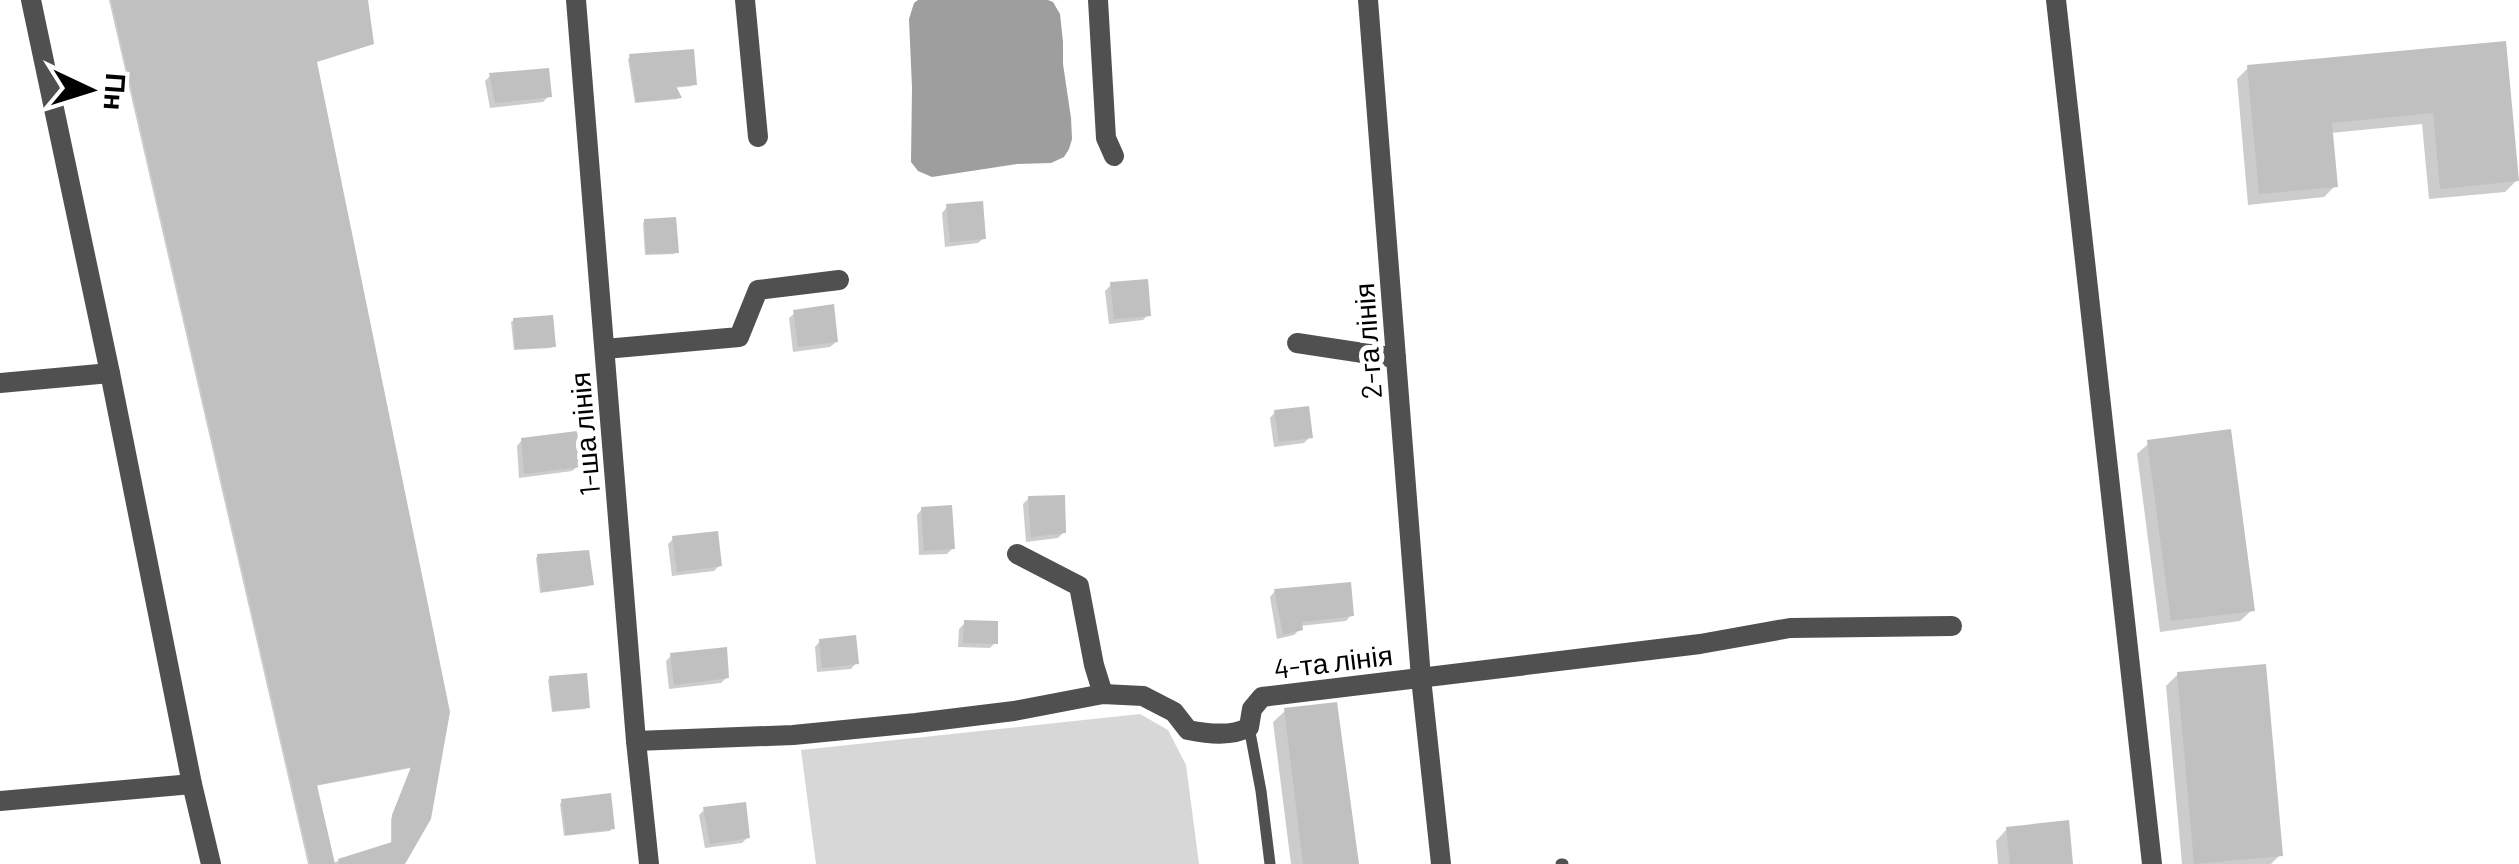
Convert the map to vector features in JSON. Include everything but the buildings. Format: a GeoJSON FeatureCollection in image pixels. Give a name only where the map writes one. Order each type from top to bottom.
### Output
{"type":"FeatureCollection","features":[{"type":"Feature","properties":{"kind":"street"},"geometry":{"type":"LineString","coordinates":[[31,0],[211,864]]}},
{"type":"Feature","properties":{"kind":"street","name":"1-ша лінія"},"geometry":{"type":"LineString","coordinates":[[576,0],[649,864]]}},
{"type":"Feature","properties":{"kind":"street"},"geometry":{"type":"LineString","coordinates":[[745,0],[758,137]]}},
{"type":"Feature","properties":{"kind":"street"},"geometry":{"type":"LineString","coordinates":[[1098,0],[1106,138],[1114,156]]}},
{"type":"Feature","properties":{"kind":"street","name":"2-га лінія"},"geometry":{"type":"LineString","coordinates":[[1368,0],[1421,678],[1441,864]]}},
{"type":"Feature","properties":{"kind":"street"},"geometry":{"type":"LineString","coordinates":[[2056,0],[2152,864]]}},
{"type":"Feature","properties":{"kind":"street"},"geometry":{"type":"LineString","coordinates":[[605,349],[738,337],[758,290],[839,280]]}},
{"type":"Feature","properties":{"kind":"street"},"geometry":{"type":"LineString","coordinates":[[1297,342],[1396,358]]}},
{"type":"Feature","properties":{"kind":"street"},"geometry":{"type":"LineString","coordinates":[[0,383],[110,373]]}},
{"type":"Feature","properties":{"kind":"street"},"geometry":{"type":"LineString","coordinates":[[1017,554],[1079,586],[1103,694]]}},
{"type":"Feature","properties":{"kind":"street","name":"4-та лінія"},"geometry":{"type":"LineString","coordinates":[[1249,726],[1252,708],[1262,697],[1700,644],[1790,628],[1952,626]]}},
{"type":"Feature","properties":{"kind":"street"},"geometry":{"type":"LineString","coordinates":[[636,740],[793,735],[1014,711],[1103,694],[1143,696],[1174,712],[1188,730],[1211,734],[1244,731],[1249,726]]}},
{"type":"Feature","properties":{"kind":"street"},"geometry":{"type":"LineString","coordinates":[[0,800],[192,784]]}},
{"type":"Feature","properties":{"kind":"lane"},"geometry":{"type":"LineString","coordinates":[[1249,726],[1270,864]]}},
{"type":"Feature","properties":{"kind":"shaded area"},"geometry":{"type":"Polygon","coordinates":[[[918,0],[1053,2],[1060,14],[1071,118],[1072,139],[1064,157],[1051,163],[932,177],[918,171],[911,162],[909,19],[918,0]]]}},
{"type":"Feature","properties":{"kind":"shaded area"},"geometry":{"type":"Polygon","coordinates":[[[1140,714],[1168,730],[1186,765],[1199,864],[816,864],[801,750],[1140,714]]]}}]}
